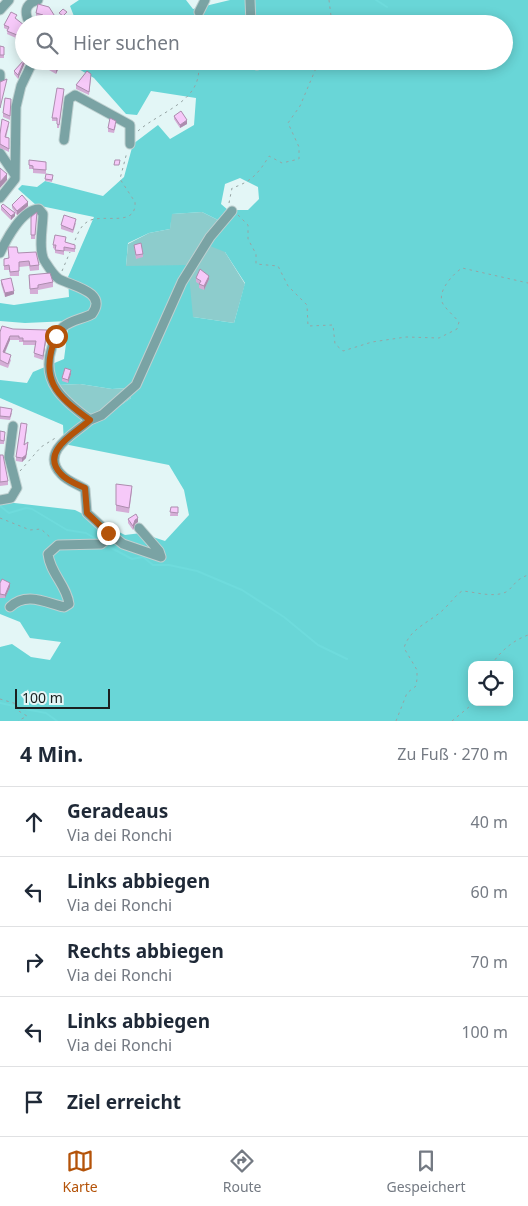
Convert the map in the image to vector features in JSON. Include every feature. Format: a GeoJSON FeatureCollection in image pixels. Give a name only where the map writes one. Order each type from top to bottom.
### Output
{"type":"FeatureCollection","features":[{"type":"Feature","properties":{"kind":"street"},"geometry":{"type":"LineString","coordinates":[[0,10],[9,0]]}},
{"type":"Feature","properties":{"kind":"street"},"geometry":{"type":"LineString","coordinates":[[26,15],[26,8],[30,2],[38,0]]}},
{"type":"Feature","properties":{"kind":"street"},"geometry":{"type":"LineString","coordinates":[[196,0],[199,12],[205,0]]}},
{"type":"Feature","properties":{"kind":"street"},"geometry":{"type":"LineString","coordinates":[[250,0],[251,15]]}},
{"type":"Feature","properties":{"kind":"street"},"geometry":{"type":"LineString","coordinates":[[0,198],[12,186],[15,175],[16,107],[21,86],[29,70]]}},
{"type":"Feature","properties":{"kind":"street"},"geometry":{"type":"LineString","coordinates":[[0,74],[0,79]]}},
{"type":"Feature","properties":{"kind":"street"},"geometry":{"type":"LineString","coordinates":[[64,140],[69,99],[75,95],[130,125],[130,144]]}},
{"type":"Feature","properties":{"kind":"street"},"geometry":{"type":"LineString","coordinates":[[0,153],[15,175]]}},
{"type":"Feature","properties":{"kind":"street"},"geometry":{"type":"LineString","coordinates":[[0,253],[13,229],[32,211],[39,209],[43,214],[43,256],[59,279],[91,293],[96,304],[92,314],[65,325],[56,336],[48,362],[49,376],[59,393],[90,420]]}},
{"type":"Feature","properties":{"kind":"street"},"geometry":{"type":"LineString","coordinates":[[139,528],[159,551],[161,557],[123,544],[87,513],[85,488],[60,474],[54,461],[57,448],[90,420],[102,415],[136,385],[182,282],[210,237],[232,211]]}},
{"type":"Feature","properties":{"kind":"street"},"geometry":{"type":"LineString","coordinates":[[0,500],[11,498],[17,488],[9,457],[13,426]]}},
{"type":"Feature","properties":{"kind":"street"},"geometry":{"type":"LineString","coordinates":[[10,607],[18,600],[27,598],[64,607],[69,604],[68,597],[49,561],[48,554],[58,545],[101,544],[106,540],[108,533]]}},
{"type":"Feature","properties":{"kind":"path"},"geometry":{"type":"LineString","coordinates":[[329,0],[331,15]]}},
{"type":"Feature","properties":{"kind":"path"},"geometry":{"type":"LineString","coordinates":[[59,279],[78,234],[87,222],[95,219],[128,217],[133,212],[135,202],[120,176],[130,144],[141,129],[191,94],[198,82],[198,70]]}},
{"type":"Feature","properties":{"kind":"path"},"geometry":{"type":"LineString","coordinates":[[316,70],[300,106],[288,123],[299,147],[299,159],[282,163],[269,156],[259,174],[245,184],[232,188],[229,203],[232,211],[241,216],[248,225],[248,239],[256,254],[256,264],[278,266],[288,286],[307,305],[308,326],[333,325],[335,344],[342,351],[372,342],[406,337],[439,338],[457,329],[460,322],[442,303],[441,296],[446,283],[462,268],[528,283]]}},
{"type":"Feature","properties":{"kind":"path"},"geometry":{"type":"LineString","coordinates":[[19,475],[24,465],[35,453],[60,436]]}},
{"type":"Feature","properties":{"kind":"path"},"geometry":{"type":"LineString","coordinates":[[0,518],[30,530],[41,529],[58,545]]}},
{"type":"Feature","properties":{"kind":"path"},"geometry":{"type":"LineString","coordinates":[[396,721],[408,693],[416,686],[417,670],[404,648],[411,634],[443,610],[453,597],[462,591],[489,595],[500,594],[508,591],[517,579],[528,576]]}},
{"type":"Feature","properties":{"kind":"path"},"geometry":{"type":"LineString","coordinates":[[494,661],[515,640],[528,635]]}},
{"type":"Feature","properties":{"kind":"path"},"geometry":{"type":"LineString","coordinates":[[0,699],[17,704],[17,710],[27,716],[18,721]]}},
{"type":"Feature","properties":{"kind":"path"},"geometry":{"type":"LineString","coordinates":[[452,721],[470,706]]}},
{"type":"Feature","properties":{"kind":"shaded area"},"geometry":{"type":"Polygon","coordinates":[[[79,0],[186,0],[193,9],[230,0],[528,0],[528,721],[0,721],[0,647],[12,644],[31,657],[50,660],[61,642],[30,638],[20,622],[0,614],[0,505],[6,502],[75,510],[125,535],[141,533],[165,541],[189,515],[184,490],[169,465],[64,444],[63,425],[0,398],[0,380],[27,383],[33,372],[64,359],[69,321],[25,323],[0,321],[0,303],[14,305],[69,297],[68,277],[94,217],[36,205],[18,189],[22,185],[37,187],[45,181],[103,196],[124,177],[133,144],[158,125],[170,139],[194,125],[196,98],[151,91],[137,115],[126,114],[94,78],[80,70],[513,70],[513,15],[74,15],[70,6],[79,0]],[[240,178],[225,184],[221,204],[228,210],[248,210],[259,199],[258,187],[240,178]],[[202,212],[172,214],[170,229],[149,233],[128,243],[126,266],[188,265],[193,317],[234,323],[245,283],[225,252],[210,246],[224,223],[202,212]],[[80,384],[58,385],[76,414],[94,424],[131,398],[127,388],[112,389],[80,384]]]}},
{"type":"Feature","properties":{"kind":"shaded area"},"geometry":{"type":"Polygon","coordinates":[[[202,212],[224,223],[225,252],[245,284],[234,323],[193,317],[126,266],[128,244],[149,233],[170,229],[171,214],[202,212]]]}},
{"type":"Feature","properties":{"kind":"shaded area"},"geometry":{"type":"Polygon","coordinates":[[[80,384],[112,389],[127,388],[131,398],[94,424],[76,414],[57,385],[80,384]]]}},
{"type":"Feature","properties":{"kind":"building"},"geometry":{"type":"Polygon","coordinates":[[[38,4],[49,7],[54,15],[43,15],[36,13],[38,4]]]}},
{"type":"Feature","properties":{"kind":"building"},"geometry":{"type":"Polygon","coordinates":[[[63,9],[67,12],[64,15],[59,13],[63,9]]]}},
{"type":"Feature","properties":{"kind":"building"},"geometry":{"type":"Polygon","coordinates":[[[11,12],[17,15],[15,15],[15,34],[7,31],[9,27],[4,25],[11,12]]]}},
{"type":"Feature","properties":{"kind":"building"},"geometry":{"type":"Polygon","coordinates":[[[0,46],[4,47],[4,55],[0,55],[0,46]]]}},
{"type":"Feature","properties":{"kind":"building"},"geometry":{"type":"Polygon","coordinates":[[[15,70],[20,70],[18,75],[15,70]]]}},
{"type":"Feature","properties":{"kind":"building"},"geometry":{"type":"Polygon","coordinates":[[[87,71],[91,74],[89,92],[76,85],[87,71]]]}},
{"type":"Feature","properties":{"kind":"building"},"geometry":{"type":"Polygon","coordinates":[[[7,79],[0,108],[0,82],[7,79]]]}},
{"type":"Feature","properties":{"kind":"building"},"geometry":{"type":"Polygon","coordinates":[[[57,88],[64,89],[59,125],[57,124],[57,118],[52,118],[57,88]]]}},
{"type":"Feature","properties":{"kind":"building"},"geometry":{"type":"Polygon","coordinates":[[[5,98],[11,99],[10,116],[3,113],[5,98]]]}},
{"type":"Feature","properties":{"kind":"building"},"geometry":{"type":"Polygon","coordinates":[[[181,111],[187,120],[180,125],[174,116],[181,111]]]}},
{"type":"Feature","properties":{"kind":"building"},"geometry":{"type":"Polygon","coordinates":[[[110,118],[116,121],[114,130],[108,128],[110,118]]]}},
{"type":"Feature","properties":{"kind":"building"},"geometry":{"type":"Polygon","coordinates":[[[2,119],[9,122],[5,137],[9,138],[9,149],[0,144],[2,119]]]}},
{"type":"Feature","properties":{"kind":"building"},"geometry":{"type":"Polygon","coordinates":[[[29,160],[46,162],[46,170],[33,169],[33,166],[29,165],[29,160]]]}},
{"type":"Feature","properties":{"kind":"building"},"geometry":{"type":"Polygon","coordinates":[[[115,160],[120,160],[119,165],[114,165],[115,160]]]}},
{"type":"Feature","properties":{"kind":"building"},"geometry":{"type":"Polygon","coordinates":[[[0,168],[7,174],[0,182],[0,168]]]}},
{"type":"Feature","properties":{"kind":"building"},"geometry":{"type":"Polygon","coordinates":[[[46,174],[53,175],[52,180],[45,179],[46,174]]]}},
{"type":"Feature","properties":{"kind":"building"},"geometry":{"type":"Polygon","coordinates":[[[22,195],[28,202],[17,211],[12,205],[22,195]]]}},
{"type":"Feature","properties":{"kind":"building"},"geometry":{"type":"Polygon","coordinates":[[[3,204],[15,213],[11,216],[1,206],[3,204]]]}},
{"type":"Feature","properties":{"kind":"building"},"geometry":{"type":"Polygon","coordinates":[[[37,212],[35,235],[31,235],[31,217],[37,212]]]}},
{"type":"Feature","properties":{"kind":"building"},"geometry":{"type":"Polygon","coordinates":[[[64,215],[76,219],[73,230],[61,225],[64,215]]]}},
{"type":"Feature","properties":{"kind":"building"},"geometry":{"type":"Polygon","coordinates":[[[55,235],[66,237],[65,242],[75,245],[75,249],[64,247],[64,251],[55,250],[56,245],[53,245],[55,235]]]}},
{"type":"Feature","properties":{"kind":"building"},"geometry":{"type":"Polygon","coordinates":[[[141,243],[143,254],[136,255],[134,245],[141,243]]]}},
{"type":"Feature","properties":{"kind":"building"},"geometry":{"type":"Polygon","coordinates":[[[8,247],[17,247],[18,253],[36,252],[39,265],[30,266],[29,261],[19,262],[19,271],[10,272],[9,265],[4,266],[4,259],[9,258],[8,247]]]}},
{"type":"Feature","properties":{"kind":"building"},"geometry":{"type":"Polygon","coordinates":[[[200,269],[209,276],[204,286],[199,284],[201,281],[196,278],[200,269]]]}},
{"type":"Feature","properties":{"kind":"building"},"geometry":{"type":"Polygon","coordinates":[[[50,273],[53,282],[30,289],[29,275],[50,273]]]}},
{"type":"Feature","properties":{"kind":"building"},"geometry":{"type":"Polygon","coordinates":[[[11,278],[14,291],[5,293],[1,280],[11,278]]]}},
{"type":"Feature","properties":{"kind":"building"},"geometry":{"type":"Polygon","coordinates":[[[2,326],[13,329],[47,330],[43,356],[34,353],[36,341],[23,341],[23,338],[19,338],[19,336],[10,336],[3,352],[11,355],[8,364],[0,360],[0,332],[2,326]]]}},
{"type":"Feature","properties":{"kind":"building"},"geometry":{"type":"Polygon","coordinates":[[[65,368],[71,370],[68,380],[62,378],[65,368]]]}},
{"type":"Feature","properties":{"kind":"building"},"geometry":{"type":"Polygon","coordinates":[[[0,407],[12,409],[10,417],[0,416],[0,407]]]}},
{"type":"Feature","properties":{"kind":"building"},"geometry":{"type":"Polygon","coordinates":[[[21,423],[27,424],[24,445],[28,442],[26,455],[22,458],[16,457],[21,423]]]}},
{"type":"Feature","properties":{"kind":"building"},"geometry":{"type":"Polygon","coordinates":[[[0,431],[5,432],[4,441],[0,440],[0,431]]]}},
{"type":"Feature","properties":{"kind":"building"},"geometry":{"type":"Polygon","coordinates":[[[0,455],[3,455],[8,481],[0,482],[0,455]]]}},
{"type":"Feature","properties":{"kind":"building"},"geometry":{"type":"Polygon","coordinates":[[[116,484],[132,486],[129,508],[116,505],[116,484]]]}},
{"type":"Feature","properties":{"kind":"building"},"geometry":{"type":"Polygon","coordinates":[[[171,507],[178,507],[178,513],[170,512],[171,507]]]}},
{"type":"Feature","properties":{"kind":"building"},"geometry":{"type":"Polygon","coordinates":[[[136,514],[138,518],[133,526],[128,519],[136,514]]]}},
{"type":"Feature","properties":{"kind":"building"},"geometry":{"type":"Polygon","coordinates":[[[2,579],[10,583],[5,595],[0,594],[2,579]]]}},
{"type":"Feature","properties":{"kind":"waterway"},"geometry":{"type":"LineString","coordinates":[[376,0],[387,7]]}},
{"type":"Feature","properties":{"kind":"waterway"},"geometry":{"type":"LineString","coordinates":[[0,506],[9,513],[26,508],[32,509],[67,530],[86,533],[96,539]]}},
{"type":"Feature","properties":{"kind":"waterway"},"geometry":{"type":"LineString","coordinates":[[106,545],[132,559],[143,557],[153,565],[169,565],[197,571],[242,590],[284,617],[318,645],[347,659]]}},
{"type":"Feature","properties":{"kind":"waterway"},"geometry":{"type":"LineString","coordinates":[[0,703],[14,706]]}},
{"type":"Feature","properties":{"kind":"waterway"},"geometry":{"type":"LineString","coordinates":[[20,708],[46,713],[57,721]]}},
{"type":"Feature","properties":{"kind":"route"},"geometry":{"type":"LineString","coordinates":[[56,336],[49,354],[49,376],[59,393],[90,420],[57,448],[54,461],[60,474],[85,488],[87,513],[108,533]]}}]}
